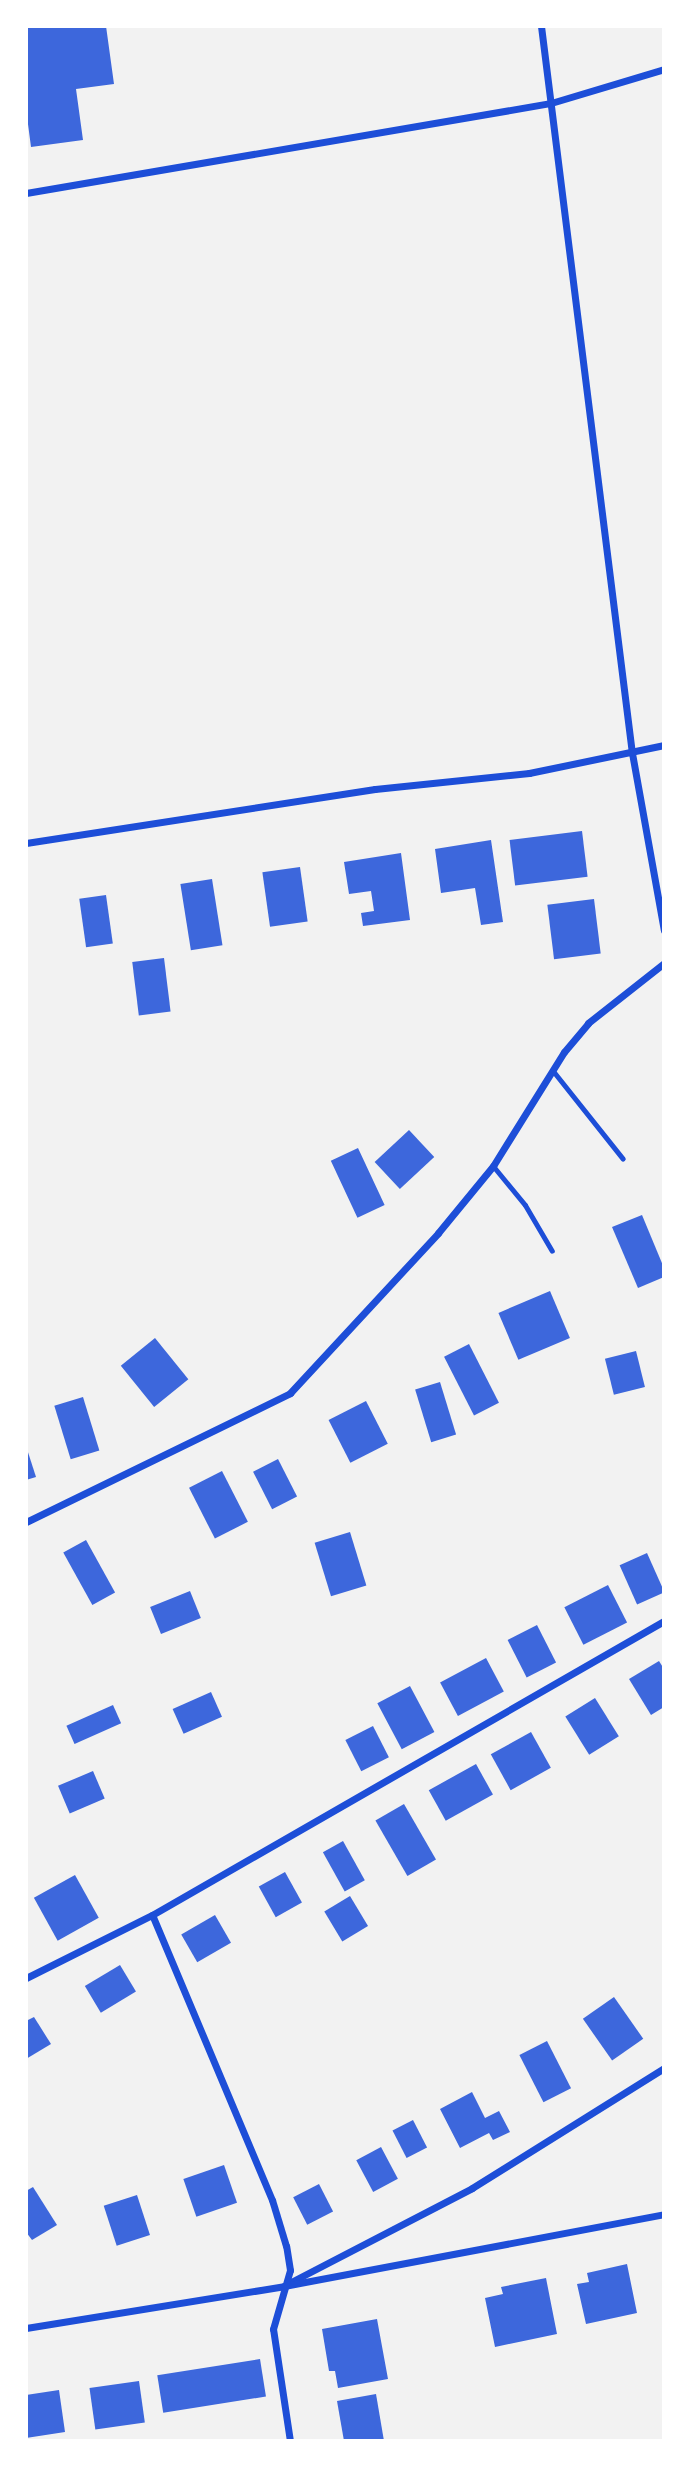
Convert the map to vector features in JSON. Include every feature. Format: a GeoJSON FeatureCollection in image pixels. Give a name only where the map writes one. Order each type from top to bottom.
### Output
{"type":"FeatureCollection","features":[{"type":"Feature","properties":{"kind":"street"},"geometry":{"type":"LineString","coordinates":[[541,26],[632,752],[664,930]]}},
{"type":"Feature","properties":{"kind":"street"},"geometry":{"type":"LineString","coordinates":[[26,193],[551,103],[664,69]]}},
{"type":"Feature","properties":{"kind":"street"},"geometry":{"type":"LineString","coordinates":[[26,843],[375,789],[529,773],[664,745]]}},
{"type":"Feature","properties":{"kind":"street"},"geometry":{"type":"LineString","coordinates":[[26,1522],[290,1393],[438,1233],[493,1167],[553,1071],[588,1023],[664,963]]}},
{"type":"Feature","properties":{"kind":"street"},"geometry":{"type":"LineString","coordinates":[[26,1978],[152,1915],[664,1621]]}},
{"type":"Feature","properties":{"kind":"street"},"geometry":{"type":"LineString","coordinates":[[152,1915],[272,2200],[286,2246],[290,2270],[273,2329],[290,2441]]}},
{"type":"Feature","properties":{"kind":"street"},"geometry":{"type":"LineString","coordinates":[[284,2286],[472,2188],[664,2068]]}},
{"type":"Feature","properties":{"kind":"street"},"geometry":{"type":"LineString","coordinates":[[26,2328],[284,2286],[664,2214]]}},
{"type":"Feature","properties":{"kind":"lane"},"geometry":{"type":"LineString","coordinates":[[553,1071],[622,1159]]}},
{"type":"Feature","properties":{"kind":"lane"},"geometry":{"type":"LineString","coordinates":[[493,1167],[525,1205],[552,1251]]}},
{"type":"Feature","properties":{"kind":"building"},"geometry":{"type":"Polygon","coordinates":[[[26,26],[106,26],[114,84],[76,89],[83,140],[31,147],[26,109],[26,26]]]}},
{"type":"Feature","properties":{"kind":"building"},"geometry":{"type":"Polygon","coordinates":[[[582,831],[588,877],[515,886],[510,840],[582,831]]]}},
{"type":"Feature","properties":{"kind":"building"},"geometry":{"type":"Polygon","coordinates":[[[491,840],[503,922],[481,925],[475,888],[441,893],[435,849],[491,840]]]}},
{"type":"Feature","properties":{"kind":"building"},"geometry":{"type":"Polygon","coordinates":[[[401,853],[410,920],[363,926],[361,913],[374,911],[371,891],[349,894],[344,862],[401,853]]]}},
{"type":"Feature","properties":{"kind":"building"},"geometry":{"type":"Polygon","coordinates":[[[300,867],[308,921],[270,927],[262,872],[300,867]]]}},
{"type":"Feature","properties":{"kind":"building"},"geometry":{"type":"Polygon","coordinates":[[[212,879],[222,945],[191,950],[180,884],[212,879]]]}},
{"type":"Feature","properties":{"kind":"building"},"geometry":{"type":"Polygon","coordinates":[[[106,895],[113,944],[86,947],[79,899],[106,895]]]}},
{"type":"Feature","properties":{"kind":"building"},"geometry":{"type":"Polygon","coordinates":[[[594,899],[601,954],[554,959],[547,905],[594,899]]]}},
{"type":"Feature","properties":{"kind":"building"},"geometry":{"type":"Polygon","coordinates":[[[164,958],[171,1012],[139,1015],[132,962],[164,958]]]}},
{"type":"Feature","properties":{"kind":"building"},"geometry":{"type":"Polygon","coordinates":[[[409,1130],[434,1157],[400,1189],[375,1162],[409,1130]]]}},
{"type":"Feature","properties":{"kind":"building"},"geometry":{"type":"Polygon","coordinates":[[[358,1148],[385,1205],[357,1218],[331,1161],[358,1148]]]}},
{"type":"Feature","properties":{"kind":"building"},"geometry":{"type":"Polygon","coordinates":[[[642,1215],[664,1268],[664,1277],[638,1288],[612,1227],[642,1215]]]}},
{"type":"Feature","properties":{"kind":"building"},"geometry":{"type":"Polygon","coordinates":[[[550,1291],[570,1338],[518,1360],[498,1313],[550,1291]]]}},
{"type":"Feature","properties":{"kind":"building"},"geometry":{"type":"Polygon","coordinates":[[[155,1338],[188,1379],[154,1407],[121,1366],[155,1338]]]}},
{"type":"Feature","properties":{"kind":"building"},"geometry":{"type":"Polygon","coordinates":[[[469,1344],[499,1403],[474,1416],[444,1357],[469,1344]]]}},
{"type":"Feature","properties":{"kind":"building"},"geometry":{"type":"Polygon","coordinates":[[[636,1351],[645,1387],[614,1395],[605,1359],[636,1351]]]}},
{"type":"Feature","properties":{"kind":"building"},"geometry":{"type":"Polygon","coordinates":[[[440,1382],[456,1435],[431,1442],[415,1390],[440,1382]]]}},
{"type":"Feature","properties":{"kind":"building"},"geometry":{"type":"Polygon","coordinates":[[[83,1397],[99,1451],[71,1459],[54,1406],[83,1397]]]}},
{"type":"Feature","properties":{"kind":"building"},"geometry":{"type":"Polygon","coordinates":[[[366,1401],[388,1444],[350,1463],[329,1420],[366,1401]]]}},
{"type":"Feature","properties":{"kind":"building"},"geometry":{"type":"Polygon","coordinates":[[[26,1446],[36,1477],[26,1480],[26,1446]]]}},
{"type":"Feature","properties":{"kind":"building"},"geometry":{"type":"Polygon","coordinates":[[[278,1459],[297,1496],[272,1509],[253,1472],[278,1459]]]}},
{"type":"Feature","properties":{"kind":"building"},"geometry":{"type":"Polygon","coordinates":[[[222,1471],[248,1522],[215,1539],[189,1488],[222,1471]]]}},
{"type":"Feature","properties":{"kind":"building"},"geometry":{"type":"Polygon","coordinates":[[[350,1532],[366,1586],[331,1596],[315,1543],[350,1532]]]}},
{"type":"Feature","properties":{"kind":"building"},"geometry":{"type":"Polygon","coordinates":[[[86,1540],[115,1592],[92,1605],[63,1553],[86,1540]]]}},
{"type":"Feature","properties":{"kind":"building"},"geometry":{"type":"Polygon","coordinates":[[[647,1553],[664,1593],[637,1604],[620,1565],[647,1553]]]}},
{"type":"Feature","properties":{"kind":"building"},"geometry":{"type":"Polygon","coordinates":[[[608,1585],[627,1622],[583,1645],[564,1607],[608,1585]]]}},
{"type":"Feature","properties":{"kind":"building"},"geometry":{"type":"Polygon","coordinates":[[[190,1591],[201,1618],[161,1634],[150,1607],[190,1591]]]}},
{"type":"Feature","properties":{"kind":"building"},"geometry":{"type":"Polygon","coordinates":[[[537,1625],[556,1662],[527,1677],[508,1640],[537,1625]]]}},
{"type":"Feature","properties":{"kind":"building"},"geometry":{"type":"Polygon","coordinates":[[[486,1658],[504,1692],[458,1716],[440,1682],[486,1658]]]}},
{"type":"Feature","properties":{"kind":"building"},"geometry":{"type":"Polygon","coordinates":[[[659,1661],[664,1669],[664,1707],[651,1715],[629,1679],[659,1661]]]}},
{"type":"Feature","properties":{"kind":"building"},"geometry":{"type":"Polygon","coordinates":[[[410,1686],[434,1732],[402,1749],[377,1703],[410,1686]]]}},
{"type":"Feature","properties":{"kind":"building"},"geometry":{"type":"Polygon","coordinates":[[[211,1692],[222,1717],[184,1734],[173,1709],[211,1692]]]}},
{"type":"Feature","properties":{"kind":"building"},"geometry":{"type":"Polygon","coordinates":[[[595,1698],[619,1736],[589,1755],[565,1717],[595,1698]]]}},
{"type":"Feature","properties":{"kind":"building"},"geometry":{"type":"Polygon","coordinates":[[[113,1705],[121,1723],[75,1744],[66,1726],[113,1705]]]}},
{"type":"Feature","properties":{"kind":"building"},"geometry":{"type":"Polygon","coordinates":[[[373,1726],[389,1757],[361,1771],[345,1740],[373,1726]]]}},
{"type":"Feature","properties":{"kind":"building"},"geometry":{"type":"Polygon","coordinates":[[[531,1732],[551,1768],[511,1790],[491,1754],[531,1732]]]}},
{"type":"Feature","properties":{"kind":"building"},"geometry":{"type":"Polygon","coordinates":[[[476,1764],[493,1795],[446,1821],[429,1790],[476,1764]]]}},
{"type":"Feature","properties":{"kind":"building"},"geometry":{"type":"Polygon","coordinates":[[[93,1771],[105,1799],[70,1813],[58,1786],[93,1771]]]}},
{"type":"Feature","properties":{"kind":"building"},"geometry":{"type":"Polygon","coordinates":[[[404,1804],[436,1859],[407,1876],[375,1820],[404,1804]]]}},
{"type":"Feature","properties":{"kind":"building"},"geometry":{"type":"Polygon","coordinates":[[[343,1841],[365,1880],[345,1892],[323,1852],[343,1841]]]}},
{"type":"Feature","properties":{"kind":"building"},"geometry":{"type":"Polygon","coordinates":[[[285,1872],[302,1903],[276,1917],[259,1887],[285,1872]]]}},
{"type":"Feature","properties":{"kind":"building"},"geometry":{"type":"Polygon","coordinates":[[[75,1875],[99,1918],[58,1941],[34,1898],[75,1875]]]}},
{"type":"Feature","properties":{"kind":"building"},"geometry":{"type":"Polygon","coordinates":[[[350,1896],[368,1926],[342,1941],[324,1911],[350,1896]]]}},
{"type":"Feature","properties":{"kind":"building"},"geometry":{"type":"Polygon","coordinates":[[[215,1915],[231,1943],[197,1962],[181,1934],[215,1915]]]}},
{"type":"Feature","properties":{"kind":"building"},"geometry":{"type":"Polygon","coordinates":[[[120,1965],[136,1992],[101,2013],[85,1986],[120,1965]]]}},
{"type":"Feature","properties":{"kind":"building"},"geometry":{"type":"Polygon","coordinates":[[[614,1997],[643,2039],[612,2061],[583,2019],[614,1997]]]}},
{"type":"Feature","properties":{"kind":"building"},"geometry":{"type":"Polygon","coordinates":[[[34,2017],[51,2044],[26,2059],[26,2021],[34,2017]]]}},
{"type":"Feature","properties":{"kind":"building"},"geometry":{"type":"Polygon","coordinates":[[[547,2041],[571,2088],[543,2102],[519,2055],[547,2041]]]}},
{"type":"Feature","properties":{"kind":"building"},"geometry":{"type":"Polygon","coordinates":[[[472,2092],[485,2118],[499,2111],[510,2132],[493,2140],[489,2133],[460,2148],[440,2109],[472,2092]]]}},
{"type":"Feature","properties":{"kind":"building"},"geometry":{"type":"Polygon","coordinates":[[[413,2120],[427,2148],[407,2158],[393,2130],[413,2120]]]}},
{"type":"Feature","properties":{"kind":"building"},"geometry":{"type":"Polygon","coordinates":[[[381,2147],[398,2179],[373,2192],[356,2160],[381,2147]]]}},
{"type":"Feature","properties":{"kind":"building"},"geometry":{"type":"Polygon","coordinates":[[[224,2165],[237,2203],[196,2217],[183,2179],[224,2165]]]}},
{"type":"Feature","properties":{"kind":"building"},"geometry":{"type":"Polygon","coordinates":[[[319,2184],[333,2212],[307,2225],[293,2197],[319,2184]]]}},
{"type":"Feature","properties":{"kind":"building"},"geometry":{"type":"Polygon","coordinates":[[[33,2187],[57,2225],[32,2240],[26,2232],[26,2191],[33,2187]]]}},
{"type":"Feature","properties":{"kind":"building"},"geometry":{"type":"Polygon","coordinates":[[[137,2195],[150,2235],[117,2246],[104,2206],[137,2195]]]}},
{"type":"Feature","properties":{"kind":"building"},"geometry":{"type":"Polygon","coordinates":[[[627,2264],[637,2313],[586,2324],[577,2284],[589,2282],[587,2273],[627,2264]]]}},
{"type":"Feature","properties":{"kind":"building"},"geometry":{"type":"Polygon","coordinates":[[[546,2278],[557,2334],[495,2347],[485,2298],[503,2294],[501,2287],[546,2278]]]}},
{"type":"Feature","properties":{"kind":"building"},"geometry":{"type":"Polygon","coordinates":[[[377,2319],[388,2379],[338,2388],[335,2371],[329,2371],[322,2329],[377,2319]]]}},
{"type":"Feature","properties":{"kind":"building"},"geometry":{"type":"Polygon","coordinates":[[[260,2359],[266,2397],[163,2413],[157,2375],[260,2359]]]}},
{"type":"Feature","properties":{"kind":"building"},"geometry":{"type":"Polygon","coordinates":[[[139,2381],[145,2423],[95,2430],[89,2388],[139,2381]]]}},
{"type":"Feature","properties":{"kind":"building"},"geometry":{"type":"Polygon","coordinates":[[[59,2390],[65,2432],[26,2438],[26,2395],[59,2390]]]}},
{"type":"Feature","properties":{"kind":"building"},"geometry":{"type":"Polygon","coordinates":[[[376,2394],[384,2441],[344,2441],[337,2401],[376,2394]]]}}]}
